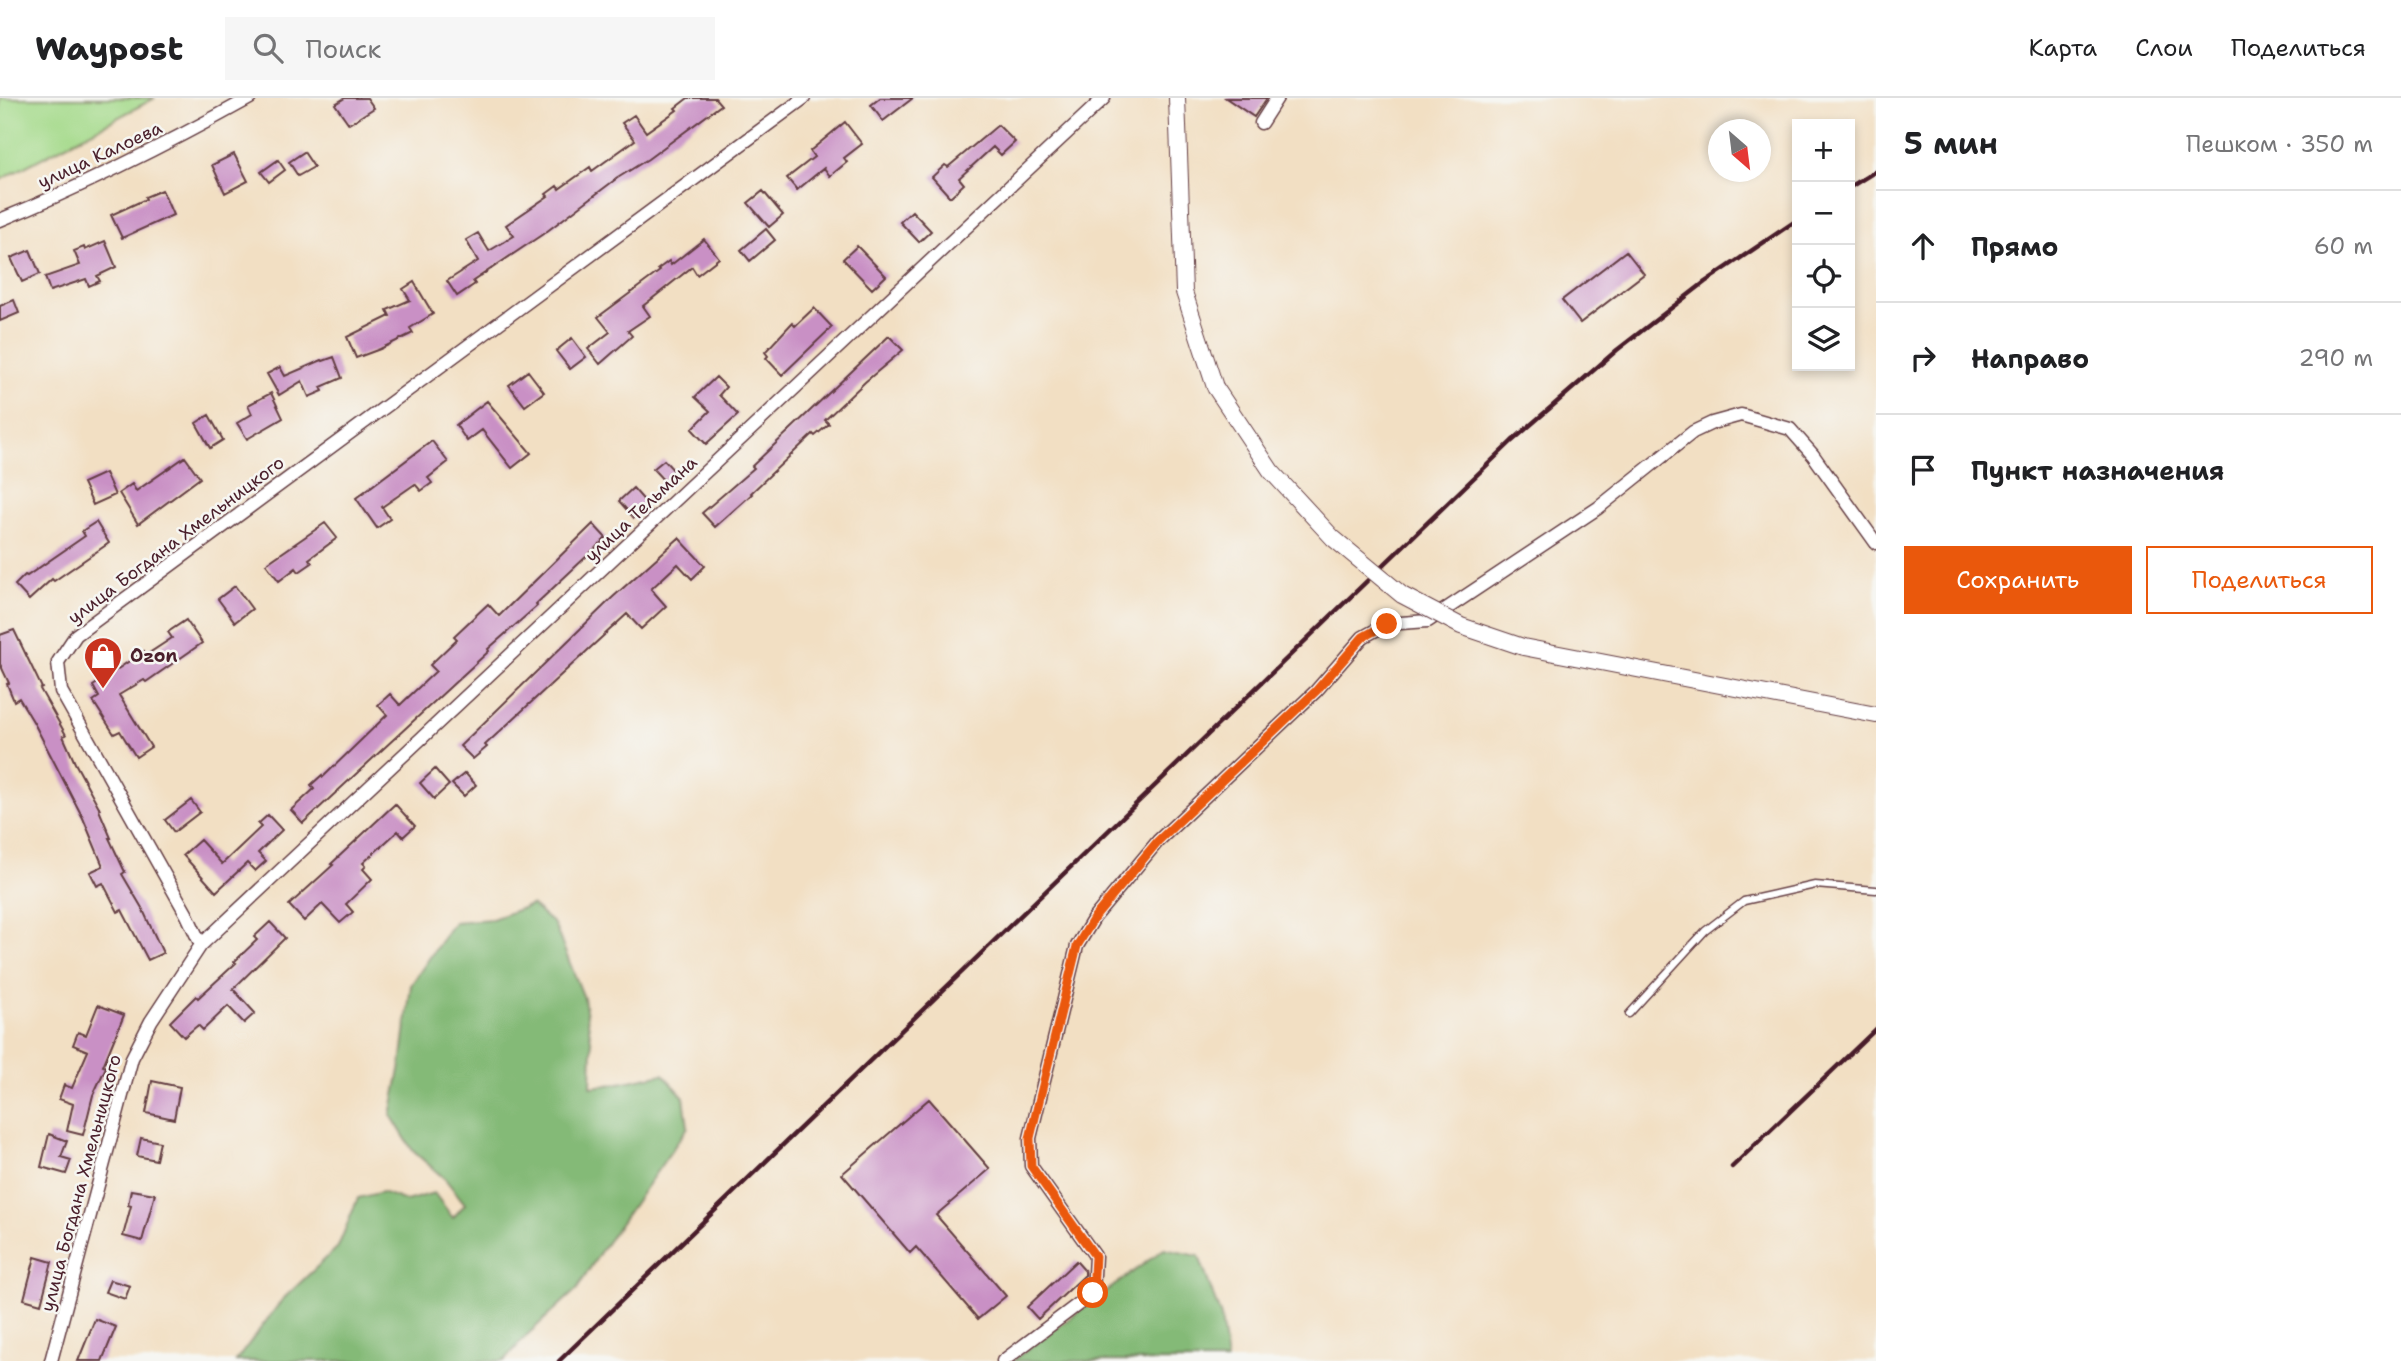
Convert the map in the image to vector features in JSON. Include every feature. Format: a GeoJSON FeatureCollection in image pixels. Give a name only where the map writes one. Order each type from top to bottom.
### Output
{"type":"FeatureCollection","features":[{"type":"Feature","properties":{"kind":"street","name":"улица Калоева"},"geometry":{"type":"LineString","coordinates":[[0,220],[62,195],[182,136],[250,98]]}},
{"type":"Feature","properties":{"kind":"street","name":"улица Богдана Хмельницкого"},"geometry":{"type":"LineString","coordinates":[[51,1361],[132,1058],[151,1021],[201,945],[187,915],[61,691],[58,662],[76,635],[804,98]]}},
{"type":"Feature","properties":{"kind":"street","name":"улица Тельмана"},"geometry":{"type":"LineString","coordinates":[[201,945],[1104,98]]}},
{"type":"Feature","properties":{"kind":"street"},"geometry":{"type":"LineString","coordinates":[[1177,98],[1184,292],[1215,387],[1271,471],[1333,538],[1402,595],[1461,626],[1523,647],[1876,715]]}},
{"type":"Feature","properties":{"kind":"street"},"geometry":{"type":"LineString","coordinates":[[1261,123],[1277,98]]}},
{"type":"Feature","properties":{"kind":"street"},"geometry":{"type":"LineString","coordinates":[[1003,1361],[1093,1293],[1095,1256],[1031,1166],[1030,1138],[1077,946],[1094,918],[1158,841],[1316,691],[1363,637],[1387,624],[1428,621],[1598,508],[1693,432],[1712,423],[1741,415],[1790,429],[1813,455],[1876,543]]}},
{"type":"Feature","properties":{"kind":"lane"},"geometry":{"type":"LineString","coordinates":[[1629,1014],[1704,931],[1744,901],[1815,885],[1876,890]]}},
{"type":"Feature","properties":{"kind":"green space"},"geometry":{"type":"Polygon","coordinates":[[[0,98],[155,98],[0,180],[0,98]]]}},
{"type":"Feature","properties":{"kind":"green space"},"geometry":{"type":"Polygon","coordinates":[[[531,905],[554,924],[584,998],[592,1046],[591,1087],[663,1074],[684,1097],[688,1127],[577,1289],[526,1336],[504,1361],[236,1361],[282,1300],[338,1247],[358,1198],[382,1192],[406,1201],[434,1193],[453,1218],[465,1204],[445,1179],[413,1151],[391,1115],[401,1065],[411,985],[454,922],[492,919],[531,905]]]}},
{"type":"Feature","properties":{"kind":"green space"},"geometry":{"type":"Polygon","coordinates":[[[1164,1249],[1199,1256],[1221,1317],[1227,1361],[1012,1361],[1164,1249]]]}},
{"type":"Feature","properties":{"kind":"building"},"geometry":{"type":"Polygon","coordinates":[[[345,98],[367,98],[374,108],[349,124],[335,104],[345,98]]]}},
{"type":"Feature","properties":{"kind":"building"},"geometry":{"type":"Polygon","coordinates":[[[688,98],[715,98],[721,105],[546,232],[473,281],[475,284],[457,296],[447,281],[478,261],[466,240],[478,233],[489,251],[514,236],[506,225],[548,196],[546,194],[557,186],[559,189],[590,167],[592,171],[635,140],[622,123],[634,115],[646,132],[677,110],[675,108],[688,98]]]}},
{"type":"Feature","properties":{"kind":"building"},"geometry":{"type":"Polygon","coordinates":[[[880,98],[913,98],[883,121],[871,105],[880,98]]]}},
{"type":"Feature","properties":{"kind":"building"},"geometry":{"type":"Polygon","coordinates":[[[1226,98],[1267,98],[1254,117],[1226,98]]]}},
{"type":"Feature","properties":{"kind":"building"},"geometry":{"type":"Polygon","coordinates":[[[845,122],[862,144],[844,158],[847,162],[830,176],[824,168],[797,190],[787,178],[814,157],[810,151],[845,122]]]}},
{"type":"Feature","properties":{"kind":"building"},"geometry":{"type":"Polygon","coordinates":[[[998,125],[1015,142],[1001,155],[993,147],[959,178],[964,184],[950,197],[932,177],[998,125]]]}},
{"type":"Feature","properties":{"kind":"building"},"geometry":{"type":"Polygon","coordinates":[[[304,152],[314,167],[298,176],[289,162],[304,152]]]}},
{"type":"Feature","properties":{"kind":"building"},"geometry":{"type":"Polygon","coordinates":[[[234,154],[248,181],[225,193],[212,165],[234,154]]]}},
{"type":"Feature","properties":{"kind":"building"},"geometry":{"type":"Polygon","coordinates":[[[278,160],[285,170],[269,182],[261,172],[278,160]]]}},
{"type":"Feature","properties":{"kind":"building"},"geometry":{"type":"Polygon","coordinates":[[[162,190],[173,215],[122,238],[111,215],[162,190]]]}},
{"type":"Feature","properties":{"kind":"building"},"geometry":{"type":"Polygon","coordinates":[[[763,191],[783,215],[769,227],[748,203],[763,191]]]}},
{"type":"Feature","properties":{"kind":"building"},"geometry":{"type":"Polygon","coordinates":[[[912,211],[931,231],[919,242],[900,222],[912,211]]]}},
{"type":"Feature","properties":{"kind":"building"},"geometry":{"type":"Polygon","coordinates":[[[766,229],[775,240],[750,261],[741,250],[766,229]]]}},
{"type":"Feature","properties":{"kind":"building"},"geometry":{"type":"Polygon","coordinates":[[[704,239],[719,258],[697,275],[692,267],[643,306],[650,316],[628,331],[632,336],[600,364],[588,349],[610,332],[598,317],[660,271],[658,269],[669,261],[671,265],[704,239]]]}},
{"type":"Feature","properties":{"kind":"building"},"geometry":{"type":"Polygon","coordinates":[[[105,241],[116,267],[97,276],[100,281],[89,286],[86,279],[50,291],[45,277],[80,265],[74,251],[84,247],[85,250],[105,241]]]}},
{"type":"Feature","properties":{"kind":"building"},"geometry":{"type":"Polygon","coordinates":[[[857,246],[886,276],[872,289],[843,259],[857,246]]]}},
{"type":"Feature","properties":{"kind":"building"},"geometry":{"type":"Polygon","coordinates":[[[30,250],[40,274],[22,282],[11,258],[30,250]]]}},
{"type":"Feature","properties":{"kind":"building"},"geometry":{"type":"Polygon","coordinates":[[[1626,251],[1644,274],[1580,323],[1562,300],[1626,251]]]}},
{"type":"Feature","properties":{"kind":"building"},"geometry":{"type":"Polygon","coordinates":[[[414,282],[433,314],[410,328],[413,333],[356,358],[347,337],[390,316],[387,310],[410,300],[403,289],[414,282]]]}},
{"type":"Feature","properties":{"kind":"building"},"geometry":{"type":"Polygon","coordinates":[[[14,300],[19,313],[0,321],[0,306],[14,300]]]}},
{"type":"Feature","properties":{"kind":"building"},"geometry":{"type":"Polygon","coordinates":[[[814,308],[832,327],[782,375],[766,358],[768,356],[765,352],[792,323],[795,326],[814,308]]]}},
{"type":"Feature","properties":{"kind":"building"},"geometry":{"type":"Polygon","coordinates":[[[889,336],[903,350],[825,420],[829,424],[815,436],[813,434],[715,527],[702,513],[754,468],[752,466],[889,336]]]}},
{"type":"Feature","properties":{"kind":"building"},"geometry":{"type":"Polygon","coordinates":[[[572,338],[586,357],[570,369],[556,351],[572,338]]]}},
{"type":"Feature","properties":{"kind":"building"},"geometry":{"type":"Polygon","coordinates":[[[334,357],[342,378],[321,387],[323,391],[309,397],[302,381],[279,395],[267,374],[280,367],[285,376],[334,357]]]}},
{"type":"Feature","properties":{"kind":"building"},"geometry":{"type":"Polygon","coordinates":[[[528,371],[544,392],[525,406],[509,385],[528,371]]]}},
{"type":"Feature","properties":{"kind":"building"},"geometry":{"type":"Polygon","coordinates":[[[716,377],[726,387],[719,395],[738,415],[706,444],[692,429],[710,411],[695,397],[716,377]]]}},
{"type":"Feature","properties":{"kind":"building"},"geometry":{"type":"Polygon","coordinates":[[[271,393],[283,418],[247,439],[237,423],[252,414],[248,405],[271,393]]]}},
{"type":"Feature","properties":{"kind":"building"},"geometry":{"type":"Polygon","coordinates":[[[487,401],[531,453],[512,468],[482,430],[467,441],[456,425],[487,401]]]}},
{"type":"Feature","properties":{"kind":"building"},"geometry":{"type":"Polygon","coordinates":[[[209,415],[223,440],[210,448],[196,423],[209,415]]]}},
{"type":"Feature","properties":{"kind":"building"},"geometry":{"type":"Polygon","coordinates":[[[432,441],[448,462],[428,478],[432,483],[421,491],[415,484],[382,507],[390,519],[377,528],[356,498],[432,441]]]}},
{"type":"Feature","properties":{"kind":"building"},"geometry":{"type":"Polygon","coordinates":[[[185,457],[200,478],[138,524],[119,493],[132,484],[136,491],[185,457]]]}},
{"type":"Feature","properties":{"kind":"building"},"geometry":{"type":"Polygon","coordinates":[[[664,460],[677,474],[667,484],[653,469],[664,460]]]}},
{"type":"Feature","properties":{"kind":"building"},"geometry":{"type":"Polygon","coordinates":[[[105,473],[115,495],[93,505],[83,483],[105,473]]]}},
{"type":"Feature","properties":{"kind":"building"},"geometry":{"type":"Polygon","coordinates":[[[633,488],[648,505],[634,518],[619,501],[633,488]]]}},
{"type":"Feature","properties":{"kind":"building"},"geometry":{"type":"Polygon","coordinates":[[[96,522],[109,543],[54,581],[52,579],[29,600],[15,585],[25,575],[85,536],[82,531],[96,522]]]}},
{"type":"Feature","properties":{"kind":"building"},"geometry":{"type":"Polygon","coordinates":[[[325,523],[337,538],[309,559],[312,563],[299,572],[296,568],[279,581],[266,564],[325,523]]]}},
{"type":"Feature","properties":{"kind":"building"},"geometry":{"type":"Polygon","coordinates":[[[593,524],[606,538],[536,604],[537,606],[303,823],[291,810],[314,789],[311,785],[322,775],[323,777],[387,715],[378,705],[390,694],[400,705],[436,671],[430,665],[457,639],[454,636],[488,604],[499,616],[593,524]]]}},
{"type":"Feature","properties":{"kind":"building"},"geometry":{"type":"Polygon","coordinates":[[[679,538],[705,566],[692,579],[678,564],[651,589],[666,606],[641,629],[627,614],[473,759],[460,746],[612,598],[679,538]]]}},
{"type":"Feature","properties":{"kind":"building"},"geometry":{"type":"Polygon","coordinates":[[[235,586],[252,609],[235,622],[218,599],[235,586]]]}},
{"type":"Feature","properties":{"kind":"building"},"geometry":{"type":"Polygon","coordinates":[[[186,620],[202,643],[146,682],[144,680],[119,695],[151,747],[136,757],[120,731],[114,734],[93,701],[99,697],[93,686],[144,651],[146,655],[172,638],[168,632],[186,620]]]}},
{"type":"Feature","properties":{"kind":"building"},"geometry":{"type":"Polygon","coordinates":[[[14,630],[42,688],[40,689],[66,735],[63,736],[75,763],[100,809],[109,838],[125,872],[122,874],[163,953],[148,960],[122,910],[118,912],[103,883],[97,886],[90,872],[103,866],[83,818],[34,723],[19,698],[14,701],[7,684],[9,683],[0,664],[0,635],[14,630]]]}},
{"type":"Feature","properties":{"kind":"building"},"geometry":{"type":"Polygon","coordinates":[[[435,769],[449,785],[434,799],[420,783],[435,769]]]}},
{"type":"Feature","properties":{"kind":"building"},"geometry":{"type":"Polygon","coordinates":[[[465,773],[476,785],[464,796],[452,784],[465,773]]]}},
{"type":"Feature","properties":{"kind":"building"},"geometry":{"type":"Polygon","coordinates":[[[191,800],[200,812],[174,832],[165,820],[191,800]]]}},
{"type":"Feature","properties":{"kind":"building"},"geometry":{"type":"Polygon","coordinates":[[[395,804],[415,826],[403,837],[398,831],[363,863],[366,866],[363,869],[372,879],[346,904],[353,912],[340,923],[322,904],[304,921],[289,905],[395,804]]]}},
{"type":"Feature","properties":{"kind":"building"},"geometry":{"type":"Polygon","coordinates":[[[268,815],[282,830],[258,853],[266,861],[255,871],[247,863],[216,892],[183,855],[200,840],[222,864],[261,827],[258,824],[268,815]]]}},
{"type":"Feature","properties":{"kind":"building"},"geometry":{"type":"Polygon","coordinates":[[[270,922],[285,938],[233,989],[255,1013],[244,1023],[228,1006],[203,1030],[198,1025],[184,1037],[170,1022],[236,963],[234,962],[257,940],[254,937],[270,922]]]}},
{"type":"Feature","properties":{"kind":"building"},"geometry":{"type":"Polygon","coordinates":[[[98,1005],[124,1015],[93,1095],[83,1135],[67,1131],[73,1104],[59,1099],[64,1085],[72,1088],[88,1051],[73,1045],[78,1032],[86,1035],[98,1005]]]}},
{"type":"Feature","properties":{"kind":"building"},"geometry":{"type":"Polygon","coordinates":[[[152,1081],[180,1087],[174,1119],[146,1113],[152,1081]]]}},
{"type":"Feature","properties":{"kind":"building"},"geometry":{"type":"Polygon","coordinates":[[[929,1099],[990,1169],[936,1215],[1006,1296],[978,1319],[916,1247],[910,1253],[842,1174],[929,1099]]]}},
{"type":"Feature","properties":{"kind":"building"},"geometry":{"type":"Polygon","coordinates":[[[49,1134],[67,1141],[61,1157],[71,1160],[66,1174],[41,1167],[49,1134]]]}},
{"type":"Feature","properties":{"kind":"building"},"geometry":{"type":"Polygon","coordinates":[[[141,1138],[160,1142],[156,1160],[137,1156],[141,1138]]]}},
{"type":"Feature","properties":{"kind":"building"},"geometry":{"type":"Polygon","coordinates":[[[131,1190],[155,1194],[142,1241],[123,1236],[131,1206],[128,1205],[131,1190]]]}},
{"type":"Feature","properties":{"kind":"building"},"geometry":{"type":"Polygon","coordinates":[[[35,1257],[52,1262],[41,1304],[24,1299],[35,1257]]]}},
{"type":"Feature","properties":{"kind":"building"},"geometry":{"type":"Polygon","coordinates":[[[1076,1261],[1085,1271],[1085,1275],[1038,1319],[1027,1307],[1076,1261]]]}},
{"type":"Feature","properties":{"kind":"building"},"geometry":{"type":"Polygon","coordinates":[[[110,1280],[130,1286],[125,1299],[105,1292],[110,1280]]]}},
{"type":"Feature","properties":{"kind":"building"},"geometry":{"type":"Polygon","coordinates":[[[95,1319],[116,1327],[102,1361],[78,1361],[95,1319]]]}},
{"type":"Feature","properties":{"kind":"railway"},"geometry":{"type":"LineString","coordinates":[[1855,184],[1876,171]]}},
{"type":"Feature","properties":{"kind":"railway"},"geometry":{"type":"LineString","coordinates":[[559,1361],[1512,441],[1617,350],[1705,282],[1792,223]]}},
{"type":"Feature","properties":{"kind":"railway"},"geometry":{"type":"LineString","coordinates":[[1732,1167],[1876,1029]]}},
{"type":"Feature","properties":{"kind":"place","name":"Ozon"},"geometry":{"type":"Point","coordinates":[103,690]}},
{"type":"Feature","properties":{"kind":"route"},"geometry":{"type":"LineString","coordinates":[[1093,1293],[1095,1256],[1031,1166],[1030,1138],[1077,946],[1094,918],[1158,841],[1316,691],[1363,637],[1387,624]]}}]}
